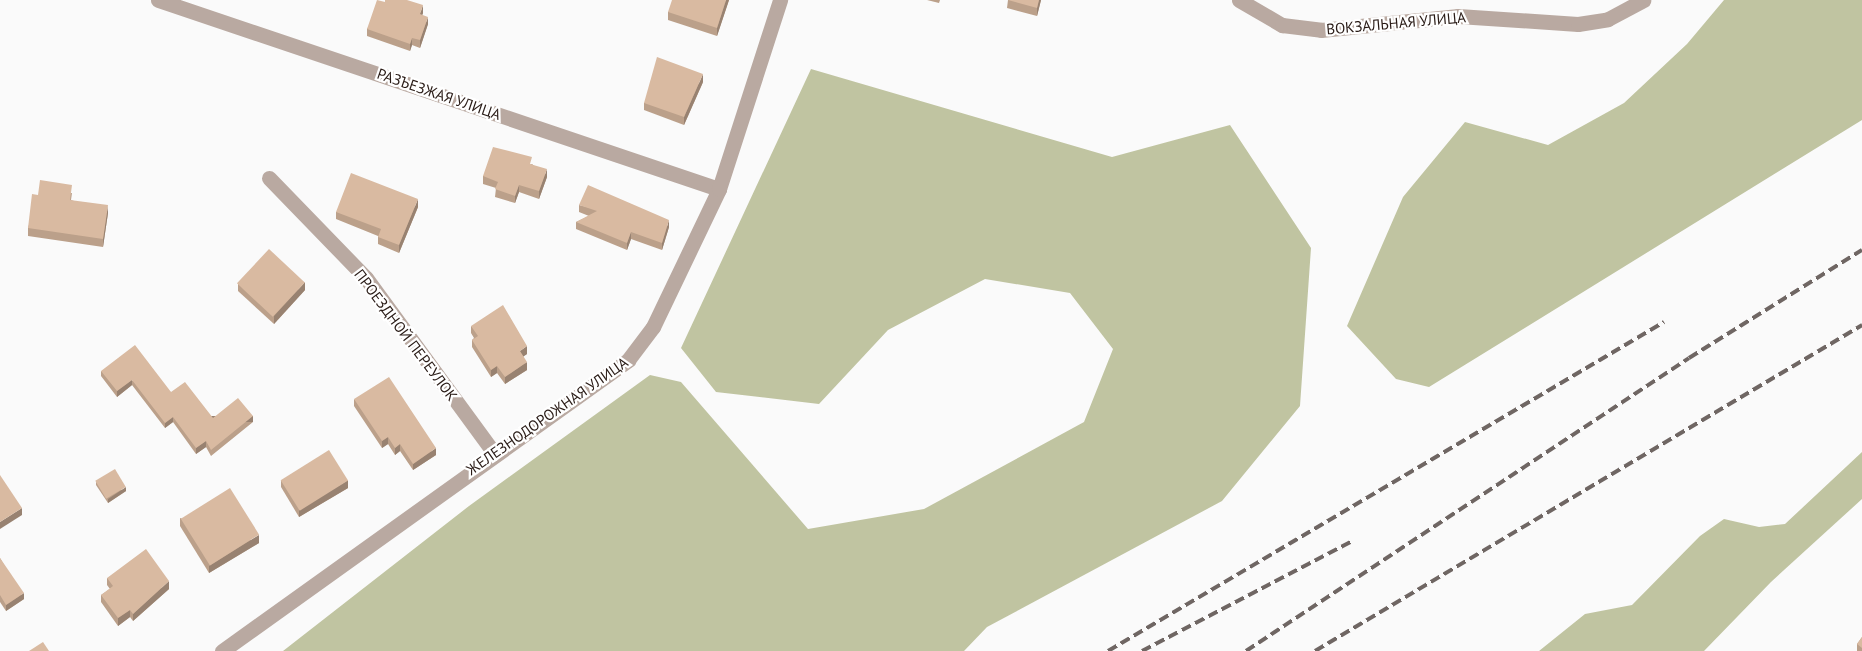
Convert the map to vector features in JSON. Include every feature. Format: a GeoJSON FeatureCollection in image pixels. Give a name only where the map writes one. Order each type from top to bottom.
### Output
{"type":"FeatureCollection","features":[{"type":"Feature","properties":{"kind":"street","name":"РАЗЪЕЗЖАЯ УЛИЦА"},"geometry":{"type":"LineString","coordinates":[[158,0],[719,189]]}},
{"type":"Feature","properties":{"kind":"street","name":"ЖЕЛЕЗНОДОРОЖНАЯ УЛИЦА"},"geometry":{"type":"LineString","coordinates":[[222,651],[494,453],[628,360],[653,327],[719,189],[780,0]]}},
{"type":"Feature","properties":{"kind":"street","name":"ВОКЗАЛЬНАЯ УЛИЦА"},"geometry":{"type":"LineString","coordinates":[[1239,0],[1282,24],[1321,30],[1458,16],[1578,24],[1608,19],[1643,0]]}},
{"type":"Feature","properties":{"kind":"street","name":"ПРОЕЗДНОЙ ПЕРЕУЛОК"},"geometry":{"type":"LineString","coordinates":[[270,178],[366,278],[494,453]]}},
{"type":"Feature","properties":{"kind":"green space"},"geometry":{"type":"Polygon","coordinates":[[[1724,0],[1862,0],[1862,120],[1429,387],[1396,379],[1347,326],[1403,197],[1465,122],[1548,145],[1624,103],[1687,44],[1724,0]]]}},
{"type":"Feature","properties":{"kind":"green space"},"geometry":{"type":"Polygon","coordinates":[[[811,69],[1112,157],[1230,125],[1311,248],[1300,406],[1222,501],[987,627],[964,651],[283,651],[469,506],[650,375],[681,382],[808,529],[924,509],[1084,422],[1113,349],[1070,293],[985,279],[888,330],[819,404],[716,392],[681,348],[811,69]]]}},
{"type":"Feature","properties":{"kind":"green space"},"geometry":{"type":"Polygon","coordinates":[[[1862,452],[1862,499],[1771,582],[1704,651],[1539,651],[1585,614],[1632,605],[1700,536],[1724,519],[1759,527],[1785,524],[1862,452]]]}},
{"type":"Feature","properties":{"kind":"building"},"geometry":{"type":"Polygon","coordinates":[[[377,0],[385,2],[385,0],[407,0],[423,5],[420,14],[428,17],[420,40],[412,38],[410,44],[367,29],[377,0]]]}},
{"type":"Feature","properties":{"kind":"building"},"geometry":{"type":"Polygon","coordinates":[[[672,0],[726,0],[717,28],[668,12],[672,0]]]}},
{"type":"Feature","properties":{"kind":"building"},"geometry":{"type":"Polygon","coordinates":[[[1008,0],[1039,0],[1037,8],[1008,0]]]}},
{"type":"Feature","properties":{"kind":"building"},"geometry":{"type":"Polygon","coordinates":[[[657,57],[703,74],[684,117],[644,103],[657,57]]]}},
{"type":"Feature","properties":{"kind":"building"},"geometry":{"type":"Polygon","coordinates":[[[493,147],[532,157],[530,164],[547,169],[539,191],[519,185],[515,196],[495,189],[498,182],[483,176],[493,147]]]}},
{"type":"Feature","properties":{"kind":"building"},"geometry":{"type":"Polygon","coordinates":[[[351,173],[418,199],[399,245],[378,237],[381,229],[336,212],[351,173]]]}},
{"type":"Feature","properties":{"kind":"building"},"geometry":{"type":"Polygon","coordinates":[[[40,180],[72,185],[70,200],[108,205],[103,239],[28,228],[32,194],[38,195],[40,180]]]}},
{"type":"Feature","properties":{"kind":"building"},"geometry":{"type":"Polygon","coordinates":[[[588,185],[669,220],[662,243],[631,232],[627,243],[576,222],[597,211],[579,205],[588,185]]]}},
{"type":"Feature","properties":{"kind":"building"},"geometry":{"type":"Polygon","coordinates":[[[269,249],[305,282],[273,317],[237,283],[269,249]]]}},
{"type":"Feature","properties":{"kind":"building"},"geometry":{"type":"Polygon","coordinates":[[[503,305],[527,346],[520,351],[527,362],[505,377],[497,366],[491,370],[472,340],[478,336],[471,326],[503,305]]]}},
{"type":"Feature","properties":{"kind":"building"},"geometry":{"type":"Polygon","coordinates":[[[135,345],[171,392],[185,382],[213,418],[238,398],[253,416],[211,450],[206,441],[196,448],[173,417],[165,423],[132,380],[117,391],[101,371],[135,345]]]}},
{"type":"Feature","properties":{"kind":"building"},"geometry":{"type":"Polygon","coordinates":[[[389,377],[436,448],[413,464],[400,444],[395,448],[388,437],[382,441],[354,399],[389,377]]]}},
{"type":"Feature","properties":{"kind":"building"},"geometry":{"type":"Polygon","coordinates":[[[329,450],[348,481],[300,511],[281,480],[329,450]]]}},
{"type":"Feature","properties":{"kind":"building"},"geometry":{"type":"Polygon","coordinates":[[[115,469],[126,487],[106,499],[95,481],[115,469]]]}},
{"type":"Feature","properties":{"kind":"building"},"geometry":{"type":"Polygon","coordinates":[[[0,475],[22,508],[0,522],[0,475]]]}},
{"type":"Feature","properties":{"kind":"building"},"geometry":{"type":"Polygon","coordinates":[[[230,488],[259,535],[210,565],[181,519],[230,488]]]}},
{"type":"Feature","properties":{"kind":"building"},"geometry":{"type":"Polygon","coordinates":[[[146,549],[169,581],[133,614],[130,610],[118,618],[101,595],[113,586],[107,578],[146,549]]]}},
{"type":"Feature","properties":{"kind":"building"},"geometry":{"type":"Polygon","coordinates":[[[0,558],[24,593],[6,605],[0,595],[0,558]]]}},
{"type":"Feature","properties":{"kind":"building"},"geometry":{"type":"Polygon","coordinates":[[[1862,637],[1862,648],[1857,644],[1862,637]]]}},
{"type":"Feature","properties":{"kind":"building"},"geometry":{"type":"Polygon","coordinates":[[[43,642],[49,651],[29,651],[43,642]]]}},
{"type":"Feature","properties":{"kind":"railway"},"geometry":{"type":"LineString","coordinates":[[1246,651],[1689,358],[1862,250]]}},
{"type":"Feature","properties":{"kind":"railway"},"geometry":{"type":"LineString","coordinates":[[1108,651],[1664,322]]}},
{"type":"Feature","properties":{"kind":"railway"},"geometry":{"type":"LineString","coordinates":[[1315,651],[1862,325]]}},
{"type":"Feature","properties":{"kind":"railway"},"geometry":{"type":"LineString","coordinates":[[1142,651],[1354,540]]}}]}
